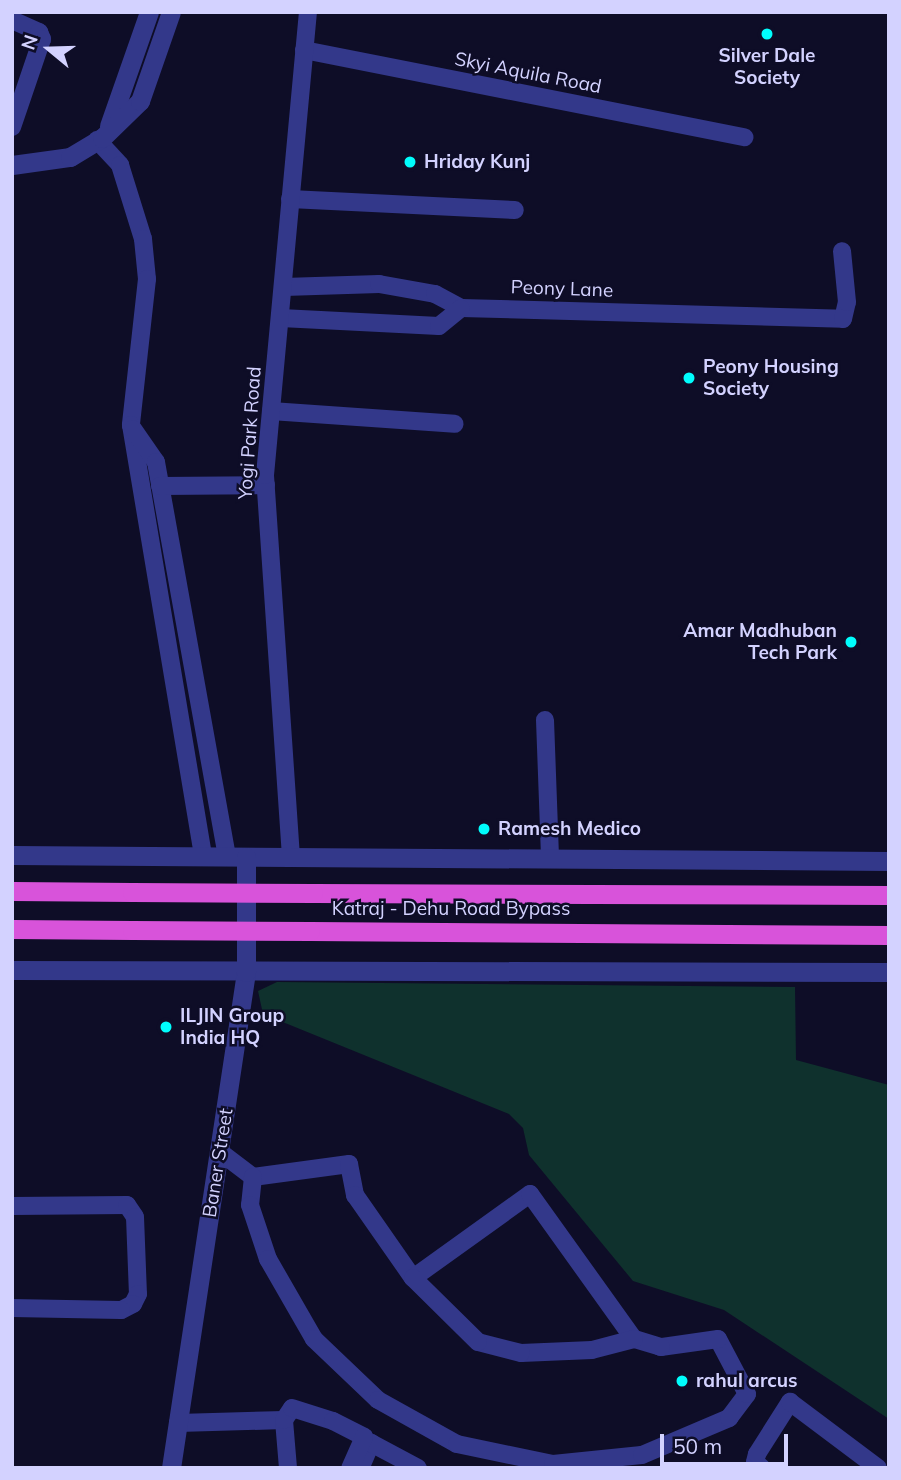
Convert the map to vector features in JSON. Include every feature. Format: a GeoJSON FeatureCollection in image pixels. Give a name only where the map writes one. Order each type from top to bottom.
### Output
{"type":"FeatureCollection","features":[{"type":"Feature","properties":{"kind":"highway","name":"Katraj - Dehu Road Bypass"},"geometry":{"type":"LineString","coordinates":[[12,891],[889,895]]}},
{"type":"Feature","properties":{"kind":"highway","name":"Katraj - Dehu Road Bypass"},"geometry":{"type":"LineString","coordinates":[[12,929],[889,934]]}},
{"type":"Feature","properties":{"kind":"street"},"geometry":{"type":"LineString","coordinates":[[102,136],[149,12]]}},
{"type":"Feature","properties":{"kind":"street"},"geometry":{"type":"LineString","coordinates":[[12,165],[70,157],[102,136],[140,101],[171,12]]}},
{"type":"Feature","properties":{"kind":"street","name":"Yogi Park Road"},"geometry":{"type":"LineString","coordinates":[[290,857],[266,485],[308,12]]}},
{"type":"Feature","properties":{"kind":"street"},"geometry":{"type":"LineString","coordinates":[[12,20],[39,32],[42,39],[12,127]]}},
{"type":"Feature","properties":{"kind":"street","name":"Skyi Aquila Road"},"geometry":{"type":"LineString","coordinates":[[304,50],[744,137]]}},
{"type":"Feature","properties":{"kind":"street"},"geometry":{"type":"LineString","coordinates":[[102,136],[120,165],[143,239],[146,279],[131,425],[203,857]]}},
{"type":"Feature","properties":{"kind":"street"},"geometry":{"type":"LineString","coordinates":[[290,199],[515,211]]}},
{"type":"Feature","properties":{"kind":"street","name":"Peony Lane"},"geometry":{"type":"LineString","coordinates":[[284,287],[379,284],[435,294],[461,307],[843,318],[847,302],[842,251]]}},
{"type":"Feature","properties":{"kind":"street"},"geometry":{"type":"LineString","coordinates":[[281,318],[439,326],[461,307]]}},
{"type":"Feature","properties":{"kind":"street"},"geometry":{"type":"LineString","coordinates":[[271,411],[455,424]]}},
{"type":"Feature","properties":{"kind":"street"},"geometry":{"type":"LineString","coordinates":[[131,425],[156,462],[236,857]]}},
{"type":"Feature","properties":{"kind":"street"},"geometry":{"type":"LineString","coordinates":[[160,486],[266,485]]}},
{"type":"Feature","properties":{"kind":"street"},"geometry":{"type":"LineString","coordinates":[[545,720],[550,859]]}},
{"type":"Feature","properties":{"kind":"street"},"geometry":{"type":"LineString","coordinates":[[12,855],[889,860]]}},
{"type":"Feature","properties":{"kind":"street","name":"Baner Street"},"geometry":{"type":"LineString","coordinates":[[171,1468],[246,972],[236,857]]}},
{"type":"Feature","properties":{"kind":"street"},"geometry":{"type":"LineString","coordinates":[[12,970],[889,972]]}},
{"type":"Feature","properties":{"kind":"street"},"geometry":{"type":"LineString","coordinates":[[220,1152],[253,1177],[349,1164],[355,1195],[413,1278],[478,1342],[521,1353],[592,1350],[634,1339],[661,1347],[718,1339],[747,1394],[729,1419],[642,1455],[553,1464],[457,1444],[378,1400],[314,1339],[268,1259],[250,1205],[253,1177]]}},
{"type":"Feature","properties":{"kind":"street"},"geometry":{"type":"LineString","coordinates":[[413,1278],[530,1194],[634,1339]]}},
{"type":"Feature","properties":{"kind":"street"},"geometry":{"type":"LineString","coordinates":[[12,1206],[127,1205],[135,1217],[138,1270],[138,1294],[133,1304],[121,1310],[12,1308]]}},
{"type":"Feature","properties":{"kind":"street"},"geometry":{"type":"LineString","coordinates":[[762,1468],[755,1462],[757,1454],[790,1402],[878,1468]]}},
{"type":"Feature","properties":{"kind":"street"},"geometry":{"type":"LineString","coordinates":[[288,1468],[284,1420],[292,1408],[333,1420],[364,1437],[350,1468]]}},
{"type":"Feature","properties":{"kind":"street"},"geometry":{"type":"LineString","coordinates":[[178,1423],[284,1420]]}},
{"type":"Feature","properties":{"kind":"street"},"geometry":{"type":"LineString","coordinates":[[360,1468],[371,1443],[418,1468]]}},
{"type":"Feature","properties":{"kind":"green space"},"geometry":{"type":"Polygon","coordinates":[[[277,982],[795,987],[796,1060],[889,1085],[889,1419],[724,1310],[633,1281],[529,1155],[523,1128],[509,1114],[263,1014],[258,991],[277,982]]]}},
{"type":"Feature","properties":{"kind":"place","name":"Silver Dale Society"},"geometry":{"type":"Point","coordinates":[767,34]}},
{"type":"Feature","properties":{"kind":"place","name":"Hriday Kunj"},"geometry":{"type":"Point","coordinates":[410,162]}},
{"type":"Feature","properties":{"kind":"place","name":"Peony Housing Society"},"geometry":{"type":"Point","coordinates":[689,378]}},
{"type":"Feature","properties":{"kind":"place","name":"Amar Madhuban Tech Park"},"geometry":{"type":"Point","coordinates":[851,642]}},
{"type":"Feature","properties":{"kind":"place","name":"Ramesh Medico"},"geometry":{"type":"Point","coordinates":[484,829]}},
{"type":"Feature","properties":{"kind":"place","name":"ILJIN Group India HQ"},"geometry":{"type":"Point","coordinates":[166,1027]}},
{"type":"Feature","properties":{"kind":"place","name":"rahul arcus"},"geometry":{"type":"Point","coordinates":[682,1381]}}]}
